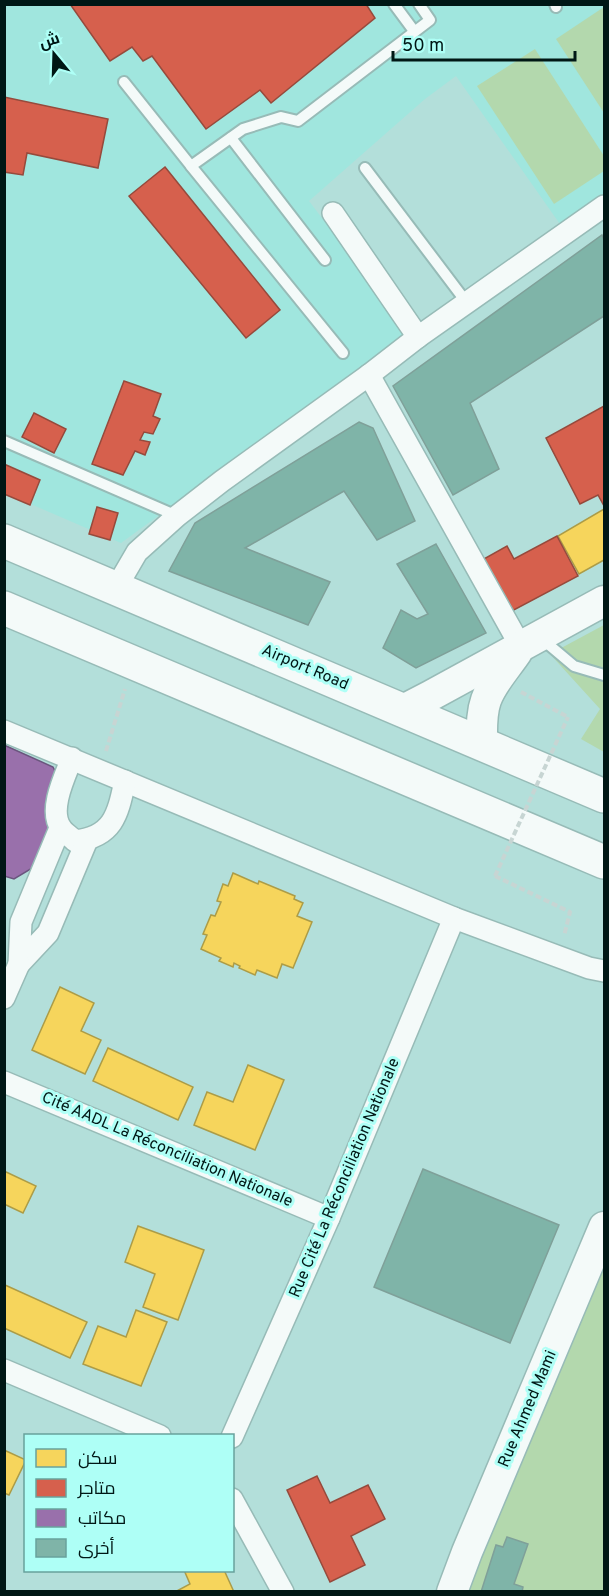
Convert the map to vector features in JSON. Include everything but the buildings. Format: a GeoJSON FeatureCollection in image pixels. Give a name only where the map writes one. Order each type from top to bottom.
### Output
{"type":"FeatureCollection","features":[{"type":"Feature","properties":{"kind":"highway","name":"Airport Road"},"geometry":{"type":"LineString","coordinates":[[4,541],[604,796]]}},
{"type":"Feature","properties":{"kind":"highway"},"geometry":{"type":"LineString","coordinates":[[4,608],[604,862]]}},
{"type":"Feature","properties":{"kind":"street"},"geometry":{"type":"LineString","coordinates":[[116,588],[137,552],[177,516],[418,337],[604,206]]}},
{"type":"Feature","properties":{"kind":"street"},"geometry":{"type":"LineString","coordinates":[[333,213],[418,337]]}},
{"type":"Feature","properties":{"kind":"street"},"geometry":{"type":"LineString","coordinates":[[369,375],[530,642]]}},
{"type":"Feature","properties":{"kind":"street"},"geometry":{"type":"LineString","coordinates":[[402,710],[604,601]]}},
{"type":"Feature","properties":{"kind":"street"},"geometry":{"type":"LineString","coordinates":[[482,743],[482,720],[486,699],[498,679],[530,642]]}},
{"type":"Feature","properties":{"kind":"street"},"geometry":{"type":"LineString","coordinates":[[4,731],[454,918],[589,968],[604,971]]}},
{"type":"Feature","properties":{"kind":"street"},"geometry":{"type":"LineString","coordinates":[[72,758],[57,803],[56,816],[60,828],[75,841],[87,840],[105,830],[114,821],[125,781]]}},
{"type":"Feature","properties":{"kind":"street"},"geometry":{"type":"LineString","coordinates":[[19,964],[21,921],[60,828]]}},
{"type":"Feature","properties":{"kind":"street"},"geometry":{"type":"LineString","coordinates":[[4,998],[19,964],[48,933],[87,840]]}},
{"type":"Feature","properties":{"kind":"street","name":"Rue Cité La Réconciliation Nationale"},"geometry":{"type":"LineString","coordinates":[[233,1434],[329,1218],[454,918]]}},
{"type":"Feature","properties":{"kind":"street","name":"Cité AADL La Réconciliation Nationale"},"geometry":{"type":"LineString","coordinates":[[4,1082],[329,1218]]}},
{"type":"Feature","properties":{"kind":"street","name":"Rue Ahmed Mami"},"geometry":{"type":"LineString","coordinates":[[452,1592],[604,1227]]}},
{"type":"Feature","properties":{"kind":"street"},"geometry":{"type":"LineString","coordinates":[[4,1370],[155,1434]]}},
{"type":"Feature","properties":{"kind":"street"},"geometry":{"type":"LineString","coordinates":[[234,1503],[283,1592]]}},
{"type":"Feature","properties":{"kind":"lane"},"geometry":{"type":"LineString","coordinates":[[394,4],[414,31]]}},
{"type":"Feature","properties":{"kind":"lane"},"geometry":{"type":"LineString","coordinates":[[191,166],[243,129],[281,117],[298,121],[430,20],[419,4]]}},
{"type":"Feature","properties":{"kind":"lane"},"geometry":{"type":"LineString","coordinates":[[124,82],[343,352]]}},
{"type":"Feature","properties":{"kind":"lane"},"geometry":{"type":"LineString","coordinates":[[231,138],[325,260]]}},
{"type":"Feature","properties":{"kind":"lane"},"geometry":{"type":"LineString","coordinates":[[365,168],[467,303]]}},
{"type":"Feature","properties":{"kind":"lane"},"geometry":{"type":"LineString","coordinates":[[4,441],[177,516]]}},
{"type":"Feature","properties":{"kind":"lane"},"geometry":{"type":"LineString","coordinates":[[530,642],[573,666],[604,675]]}},
{"type":"Feature","properties":{"kind":"path"},"geometry":{"type":"LineString","coordinates":[[100,770],[133,663]]}},
{"type":"Feature","properties":{"kind":"path"},"geometry":{"type":"LineString","coordinates":[[522,693],[568,717],[495,876],[570,912]]}},
{"type":"Feature","properties":{"kind":"shaded area"},"geometry":{"type":"Polygon","coordinates":[[[5,5],[604,5],[604,196],[562,227],[456,76],[425,99],[309,201],[409,333],[121,543],[5,493],[5,5]]]}},
{"type":"Feature","properties":{"kind":"green space"},"geometry":{"type":"Polygon","coordinates":[[[604,7],[604,113],[556,39],[604,7]]]}},
{"type":"Feature","properties":{"kind":"green space"},"geometry":{"type":"Polygon","coordinates":[[[535,49],[604,156],[604,171],[554,204],[477,86],[535,49]]]}},
{"type":"Feature","properties":{"kind":"green space"},"geometry":{"type":"Polygon","coordinates":[[[604,625],[604,752],[581,739],[600,709],[550,654],[604,625]]]}},
{"type":"Feature","properties":{"kind":"green space"},"geometry":{"type":"Polygon","coordinates":[[[604,1259],[604,1591],[463,1591],[604,1259]]]}}]}
